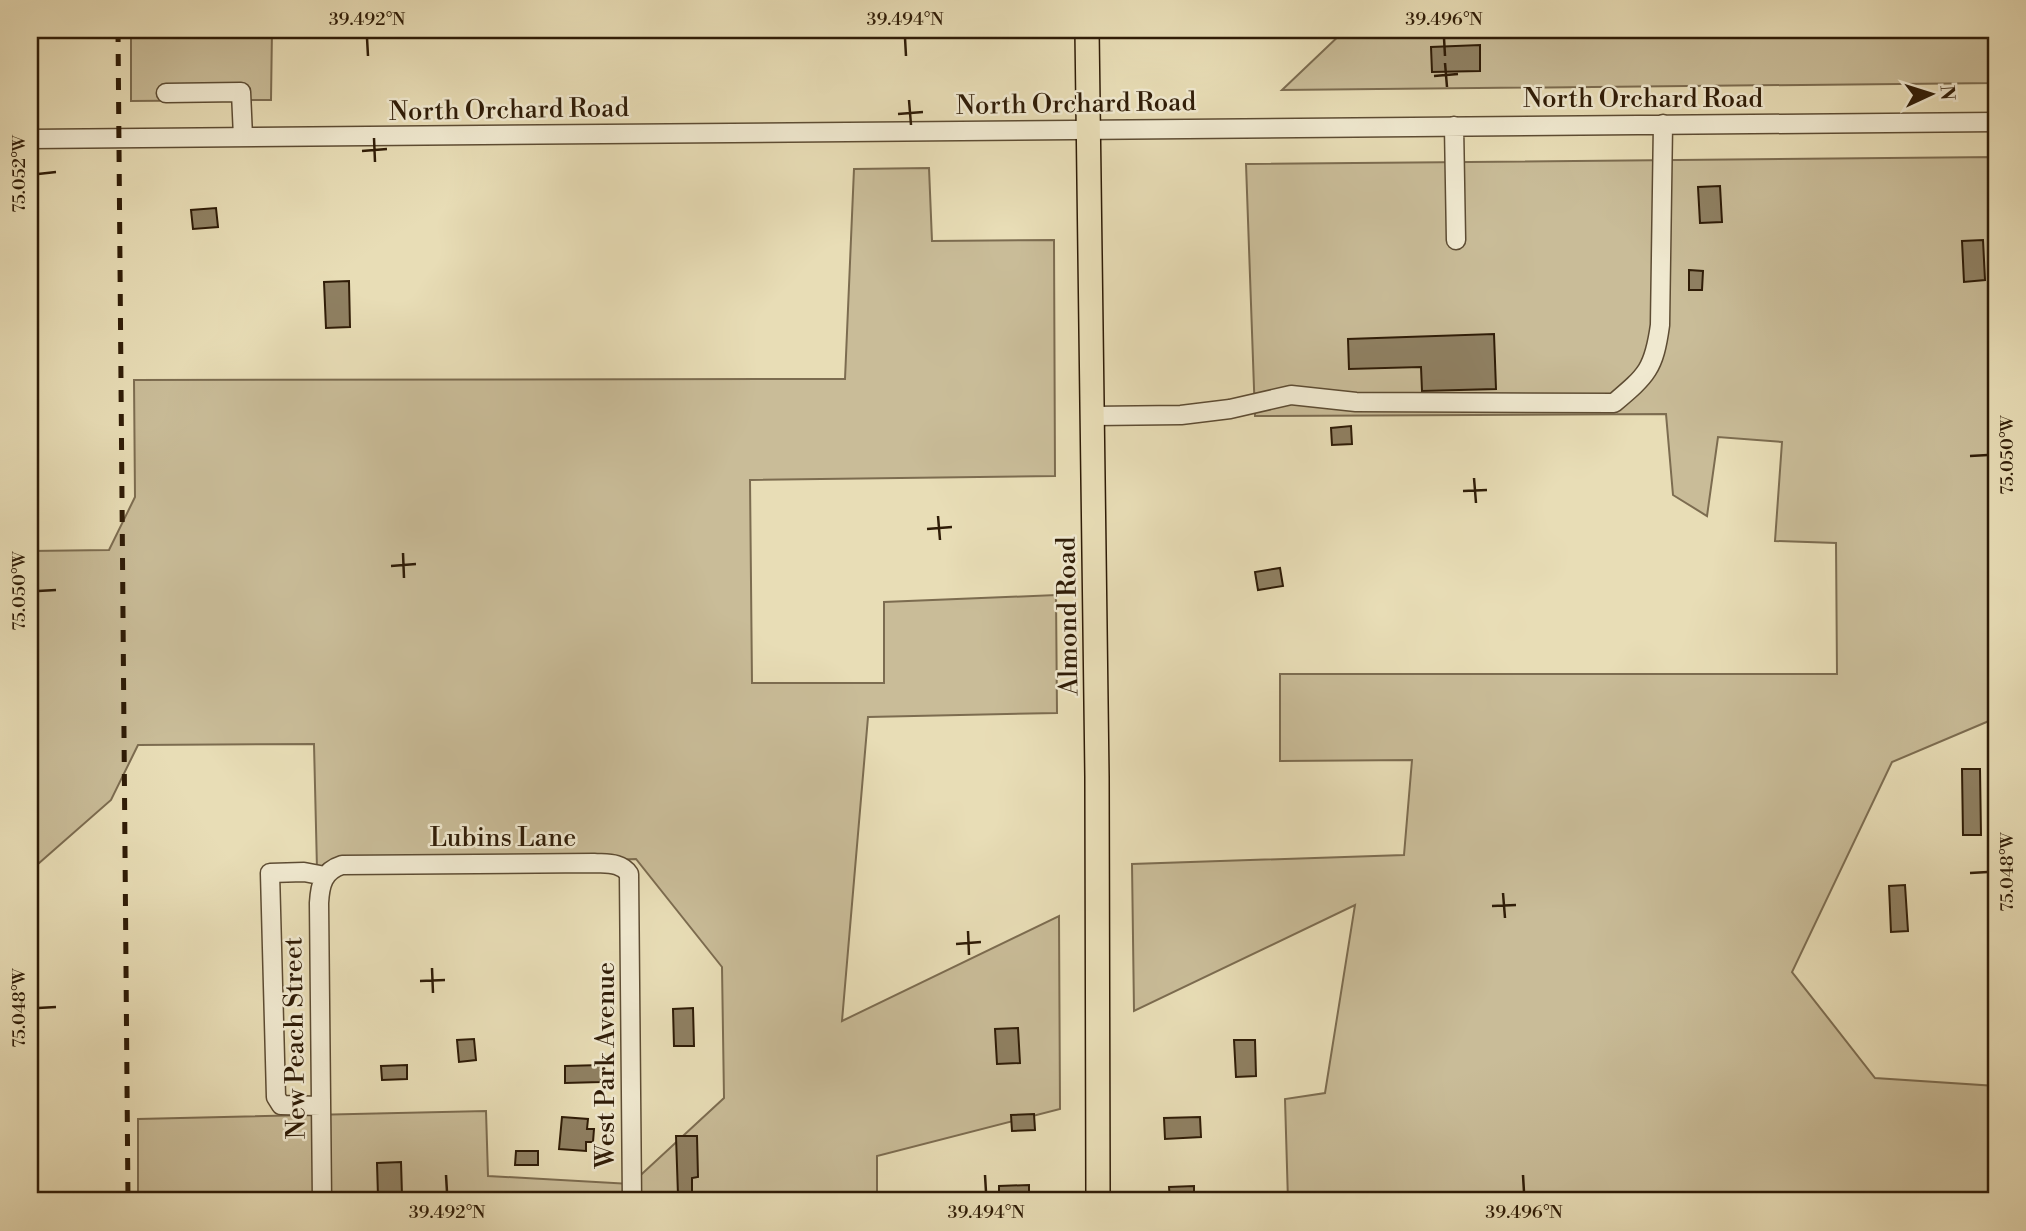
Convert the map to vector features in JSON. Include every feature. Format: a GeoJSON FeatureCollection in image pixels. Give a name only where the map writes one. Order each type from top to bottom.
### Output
{"type":"FeatureCollection","features":[{"type":"Feature","properties":{"kind":"main road","name":"Almond Road"},"geometry":{"type":"LineString","coordinates":[[1087,30],[1093,416],[1098,1201]]}},
{"type":"Feature","properties":{"kind":"street"},"geometry":{"type":"LineString","coordinates":[[166,93],[241,92],[243,137]]}},
{"type":"Feature","properties":{"kind":"street","name":"North Orchard Road"},"geometry":{"type":"LineString","coordinates":[[30,139],[1996,122]]}},
{"type":"Feature","properties":{"kind":"street"},"geometry":{"type":"LineString","coordinates":[[1093,416],[1181,415],[1230,409],[1291,395],[1356,402],[1614,403],[1645,377],[1657,353],[1660,325],[1663,124]]}},
{"type":"Feature","properties":{"kind":"street"},"geometry":{"type":"LineString","coordinates":[[1454,126],[1456,240]]}},
{"type":"Feature","properties":{"kind":"street","name":"Lubins Lane"},"geometry":{"type":"LineString","coordinates":[[324,876],[341,864],[615,864],[629,874],[630,928]]}},
{"type":"Feature","properties":{"kind":"street"},"geometry":{"type":"LineString","coordinates":[[321,1106],[281,1105],[276,1097],[271,873],[303,872],[324,876]]}},
{"type":"Feature","properties":{"kind":"street","name":"New Peach Street"},"geometry":{"type":"LineString","coordinates":[[322,1201],[319,888],[324,876]]}},
{"type":"Feature","properties":{"kind":"street","name":"West Park Avenue"},"geometry":{"type":"LineString","coordinates":[[630,928],[632,1201]]}},
{"type":"Feature","properties":{"kind":"shaded area"},"geometry":{"type":"Polygon","coordinates":[[[131,30],[272,30],[271,100],[131,101],[131,30]]]}},
{"type":"Feature","properties":{"kind":"shaded area"},"geometry":{"type":"Polygon","coordinates":[[[1345,30],[1996,30],[1996,83],[1282,90],[1345,30]]]}},
{"type":"Feature","properties":{"kind":"shaded area"},"geometry":{"type":"Polygon","coordinates":[[[1996,157],[1996,718],[1892,762],[1792,972],[1875,1078],[1996,1086],[1996,1201],[1288,1201],[1285,1099],[1325,1093],[1355,905],[1134,1011],[1132,864],[1404,855],[1412,760],[1280,761],[1280,674],[1837,674],[1836,543],[1775,541],[1782,442],[1718,437],[1707,516],[1673,495],[1666,414],[1255,416],[1246,164],[1996,157]]]}},
{"type":"Feature","properties":{"kind":"shaded area"},"geometry":{"type":"Polygon","coordinates":[[[929,168],[932,241],[1054,240],[1055,476],[750,480],[752,683],[884,683],[884,602],[1056,595],[1057,713],[868,717],[842,1021],[1059,916],[1060,1109],[877,1156],[877,1201],[138,1201],[138,1119],[486,1111],[488,1176],[631,1184],[724,1098],[722,967],[636,859],[317,869],[314,744],[138,745],[111,800],[30,871],[30,551],[109,550],[135,497],[134,380],[845,379],[854,169],[929,168]]]}},
{"type":"Feature","properties":{"kind":"building"},"geometry":{"type":"Polygon","coordinates":[[[1480,45],[1480,71],[1432,72],[1431,47],[1480,45]]]}},
{"type":"Feature","properties":{"kind":"building"},"geometry":{"type":"Polygon","coordinates":[[[1720,186],[1722,222],[1700,223],[1698,187],[1720,186]]]}},
{"type":"Feature","properties":{"kind":"building"},"geometry":{"type":"Polygon","coordinates":[[[216,208],[218,227],[193,229],[191,210],[216,208]]]}},
{"type":"Feature","properties":{"kind":"building"},"geometry":{"type":"Polygon","coordinates":[[[1983,240],[1985,280],[1964,282],[1962,241],[1983,240]]]}},
{"type":"Feature","properties":{"kind":"building"},"geometry":{"type":"Polygon","coordinates":[[[1689,270],[1703,271],[1702,290],[1689,290],[1689,270]]]}},
{"type":"Feature","properties":{"kind":"building"},"geometry":{"type":"Polygon","coordinates":[[[349,281],[350,327],[326,328],[324,282],[349,281]]]}},
{"type":"Feature","properties":{"kind":"building"},"geometry":{"type":"Polygon","coordinates":[[[1494,334],[1496,389],[1422,391],[1421,367],[1349,369],[1348,339],[1494,334]]]}},
{"type":"Feature","properties":{"kind":"building"},"geometry":{"type":"Polygon","coordinates":[[[1351,426],[1352,444],[1332,445],[1331,428],[1351,426]]]}},
{"type":"Feature","properties":{"kind":"building"},"geometry":{"type":"Polygon","coordinates":[[[1280,568],[1283,586],[1258,590],[1255,572],[1280,568]]]}},
{"type":"Feature","properties":{"kind":"building"},"geometry":{"type":"Polygon","coordinates":[[[1962,769],[1980,769],[1981,835],[1963,835],[1962,769]]]}},
{"type":"Feature","properties":{"kind":"building"},"geometry":{"type":"Polygon","coordinates":[[[1905,885],[1908,931],[1891,932],[1889,886],[1905,885]]]}},
{"type":"Feature","properties":{"kind":"building"},"geometry":{"type":"Polygon","coordinates":[[[693,1008],[694,1046],[674,1046],[673,1009],[693,1008]]]}},
{"type":"Feature","properties":{"kind":"building"},"geometry":{"type":"Polygon","coordinates":[[[1018,1028],[1020,1063],[997,1064],[995,1029],[1018,1028]]]}},
{"type":"Feature","properties":{"kind":"building"},"geometry":{"type":"Polygon","coordinates":[[[474,1039],[476,1060],[459,1062],[457,1040],[474,1039]]]}},
{"type":"Feature","properties":{"kind":"building"},"geometry":{"type":"Polygon","coordinates":[[[1234,1040],[1255,1040],[1256,1076],[1236,1077],[1234,1040]]]}},
{"type":"Feature","properties":{"kind":"building"},"geometry":{"type":"Polygon","coordinates":[[[407,1065],[407,1079],[382,1080],[381,1066],[407,1065]]]}},
{"type":"Feature","properties":{"kind":"building"},"geometry":{"type":"Polygon","coordinates":[[[601,1065],[601,1082],[565,1083],[565,1066],[601,1065]]]}},
{"type":"Feature","properties":{"kind":"building"},"geometry":{"type":"Polygon","coordinates":[[[1034,1114],[1035,1130],[1012,1131],[1011,1115],[1034,1114]]]}},
{"type":"Feature","properties":{"kind":"building"},"geometry":{"type":"Polygon","coordinates":[[[562,1117],[588,1119],[587,1129],[594,1129],[593,1142],[586,1142],[586,1151],[559,1149],[562,1117]]]}},
{"type":"Feature","properties":{"kind":"building"},"geometry":{"type":"Polygon","coordinates":[[[1200,1117],[1201,1137],[1165,1139],[1164,1118],[1200,1117]]]}},
{"type":"Feature","properties":{"kind":"building"},"geometry":{"type":"Polygon","coordinates":[[[676,1136],[697,1136],[698,1177],[692,1178],[692,1195],[678,1195],[676,1136]]]}},
{"type":"Feature","properties":{"kind":"building"},"geometry":{"type":"Polygon","coordinates":[[[516,1151],[538,1151],[538,1165],[515,1165],[516,1151]]]}},
{"type":"Feature","properties":{"kind":"building"},"geometry":{"type":"Polygon","coordinates":[[[401,1162],[402,1195],[378,1196],[377,1163],[401,1162]]]}},
{"type":"Feature","properties":{"kind":"building"},"geometry":{"type":"Polygon","coordinates":[[[1029,1185],[1029,1201],[999,1201],[999,1186],[1029,1185]]]}},
{"type":"Feature","properties":{"kind":"building"},"geometry":{"type":"Polygon","coordinates":[[[1194,1186],[1194,1201],[1170,1201],[1169,1187],[1194,1186]]]}},
{"type":"Feature","properties":{"kind":"railway"},"geometry":{"type":"LineString","coordinates":[[118,30],[128,1201]]}}]}
